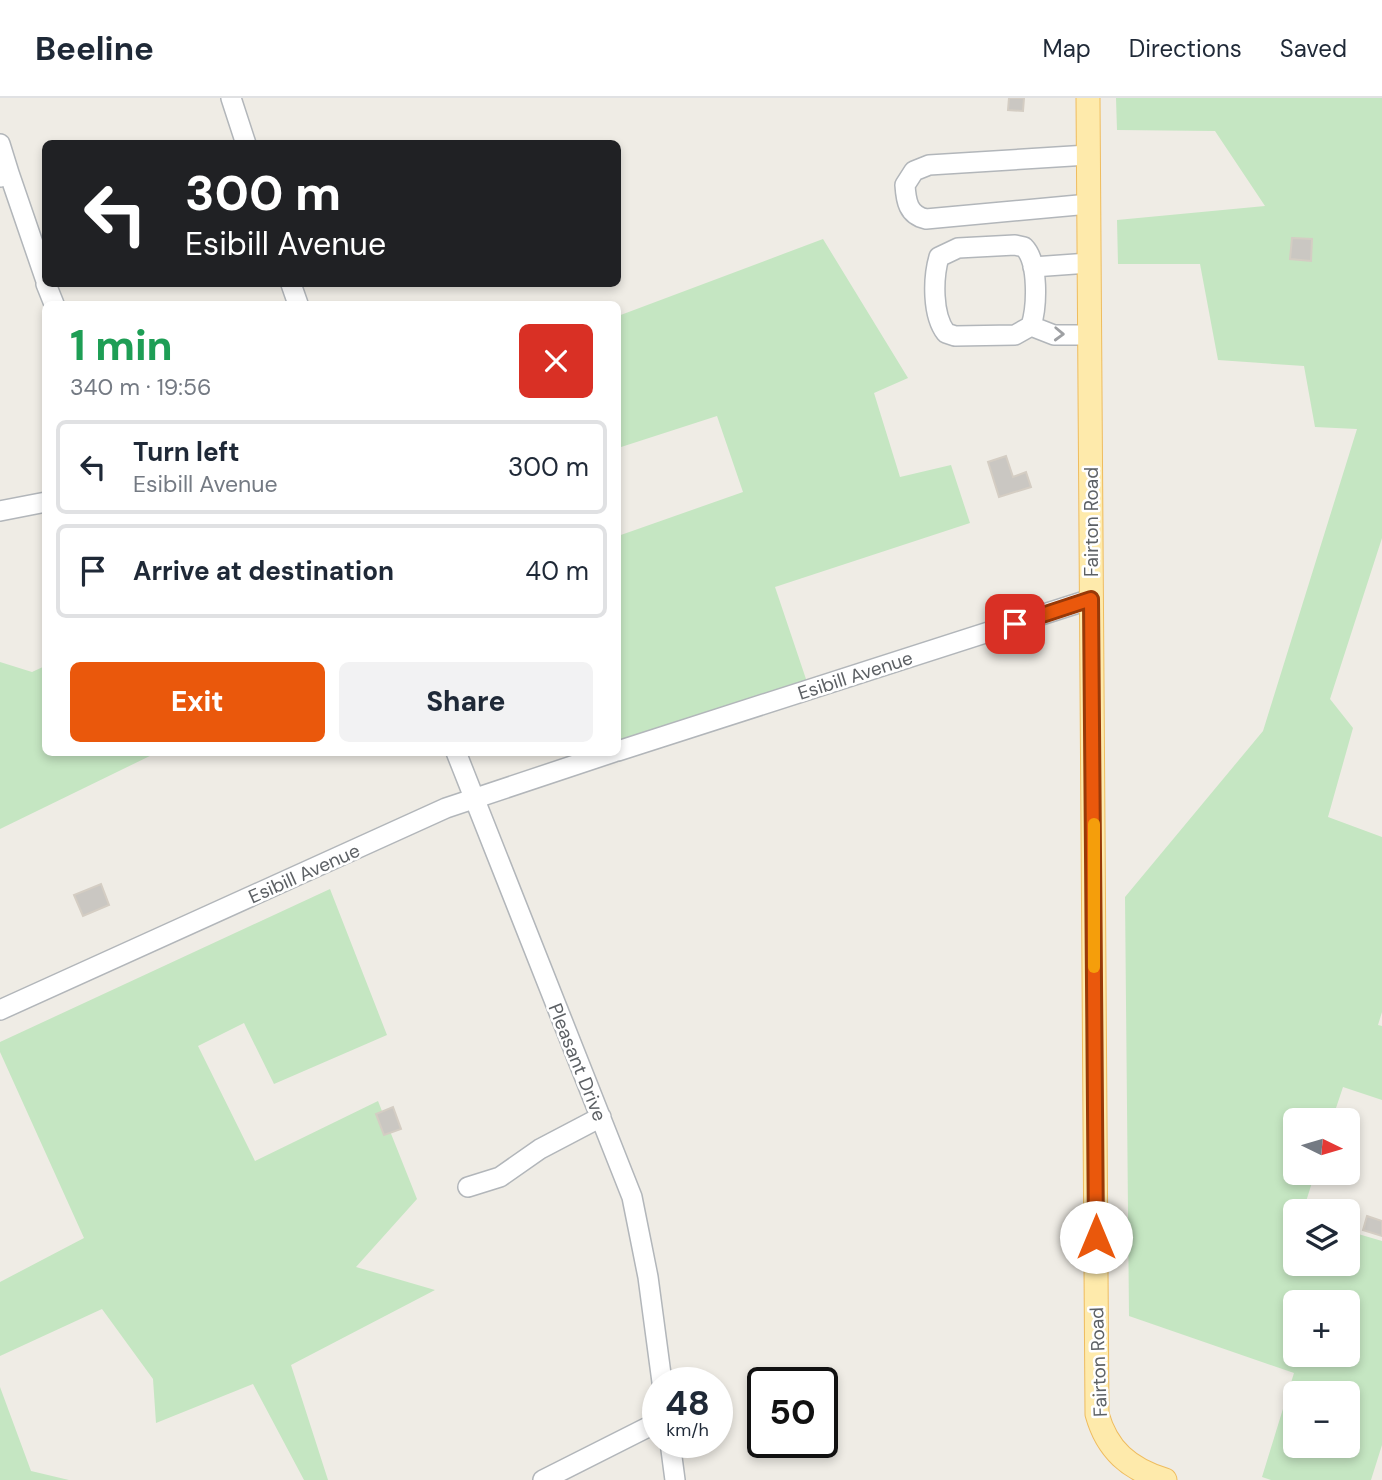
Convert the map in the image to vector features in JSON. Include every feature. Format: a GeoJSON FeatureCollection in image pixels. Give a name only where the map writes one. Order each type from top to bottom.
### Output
{"type":"FeatureCollection","features":[{"type":"Feature","properties":{"kind":"main road","name":"Fairton Road"},"geometry":{"type":"LineString","coordinates":[[1088,98],[1097,1414],[1112,1449],[1150,1477]]}},
{"type":"Feature","properties":{"kind":"street"},"geometry":{"type":"LineString","coordinates":[[231,98],[245,140]]}},
{"type":"Feature","properties":{"kind":"street"},"geometry":{"type":"LineString","coordinates":[[0,144],[4,175],[42,272]]}},
{"type":"Feature","properties":{"kind":"street"},"geometry":{"type":"LineString","coordinates":[[1088,155],[929,165],[914,171],[905,185],[908,206],[914,214],[926,219],[1089,204]]}},
{"type":"Feature","properties":{"kind":"street"},"geometry":{"type":"LineString","coordinates":[[1015,245],[1030,253],[1033,267],[1034,316],[1031,326],[1015,335],[955,336],[946,333],[937,315],[936,268],[939,257],[948,251],[1015,245]]}},
{"type":"Feature","properties":{"kind":"street"},"geometry":{"type":"LineString","coordinates":[[1033,267],[1089,263]]}},
{"type":"Feature","properties":{"kind":"street"},"geometry":{"type":"LineString","coordinates":[[1031,326],[1054,335],[1090,335]]}},
{"type":"Feature","properties":{"kind":"street"},"geometry":{"type":"LineString","coordinates":[[0,511],[42,503]]}},
{"type":"Feature","properties":{"kind":"street","name":"Esibill Avenue"},"geometry":{"type":"LineString","coordinates":[[621,750],[1091,599]]}},
{"type":"Feature","properties":{"kind":"street","name":"Pleasant Drive"},"geometry":{"type":"LineString","coordinates":[[458,756],[632,1197],[660,1367]]}},
{"type":"Feature","properties":{"kind":"street","name":"Esibill Avenue"},"geometry":{"type":"LineString","coordinates":[[0,1010],[473,797],[603,756]]}},
{"type":"Feature","properties":{"kind":"street"},"geometry":{"type":"LineString","coordinates":[[468,1187],[500,1177],[540,1149],[601,1117]]}},
{"type":"Feature","properties":{"kind":"street"},"geometry":{"type":"LineString","coordinates":[[543,1480],[642,1430]]}},
{"type":"Feature","properties":{"kind":"street"},"geometry":{"type":"LineString","coordinates":[[672,1458],[674,1477],[694,1480]]}},
{"type":"Feature","properties":{"kind":"green space"},"geometry":{"type":"Polygon","coordinates":[[[1116,98],[1382,98],[1382,538],[1330,699],[1353,728],[1328,817],[1382,837],[1382,1012],[1378,1025],[1382,1026],[1382,1100],[1343,1087],[1336,1108],[1283,1108],[1283,1185],[1311,1185],[1307,1199],[1283,1199],[1283,1276],[1360,1276],[1360,1235],[1382,1241],[1382,1445],[1371,1480],[1271,1480],[1262,1477],[1283,1409],[1283,1458],[1360,1458],[1360,1381],[1292,1381],[1294,1373],[1129,1316],[1125,897],[1263,731],[1357,429],[1315,427],[1304,366],[1218,360],[1200,264],[1118,264],[1117,220],[1265,206],[1215,131],[1117,130],[1116,98]]]}},
{"type":"Feature","properties":{"kind":"green space"},"geometry":{"type":"Polygon","coordinates":[[[823,239],[908,378],[874,393],[900,477],[951,465],[970,523],[775,587],[809,688],[621,751],[621,535],[743,492],[717,416],[621,447],[621,315],[823,239]]]}},
{"type":"Feature","properties":{"kind":"green space"},"geometry":{"type":"Polygon","coordinates":[[[0,662],[32,672],[42,667],[42,756],[150,756],[0,829],[0,662]]]}},
{"type":"Feature","properties":{"kind":"green space"},"geometry":{"type":"Polygon","coordinates":[[[330,889],[387,1035],[274,1084],[244,1023],[198,1046],[255,1161],[378,1101],[417,1199],[356,1267],[435,1290],[291,1365],[328,1480],[304,1480],[253,1384],[156,1423],[153,1379],[102,1309],[0,1356],[0,1282],[84,1238],[0,1052],[0,1042],[330,889]]]}},
{"type":"Feature","properties":{"kind":"green space"},"geometry":{"type":"Polygon","coordinates":[[[0,1387],[31,1471],[69,1480],[0,1480],[0,1387]]]}},
{"type":"Feature","properties":{"kind":"building"},"geometry":{"type":"Polygon","coordinates":[[[1009,98],[1024,98],[1023,111],[1008,110],[1009,98]]]}},
{"type":"Feature","properties":{"kind":"building"},"geometry":{"type":"Polygon","coordinates":[[[1292,238],[1312,239],[1311,261],[1290,259],[1292,238]]]}},
{"type":"Feature","properties":{"kind":"building"},"geometry":{"type":"Polygon","coordinates":[[[1006,456],[1013,477],[1026,472],[1031,487],[999,497],[988,462],[1006,456]]]}},
{"type":"Feature","properties":{"kind":"building"},"geometry":{"type":"Polygon","coordinates":[[[101,884],[109,905],[83,916],[74,895],[101,884]]]}},
{"type":"Feature","properties":{"kind":"building"},"geometry":{"type":"Polygon","coordinates":[[[393,1107],[401,1129],[384,1135],[376,1114],[393,1107]]]}},
{"type":"Feature","properties":{"kind":"building"},"geometry":{"type":"Polygon","coordinates":[[[1367,1216],[1382,1221],[1382,1236],[1363,1230],[1367,1216]]]}},
{"type":"Feature","properties":{"kind":"slow traffic"},"geometry":{"type":"LineString","coordinates":[[1094,824],[1094,967]]}},
{"type":"Feature","properties":{"kind":"route"},"geometry":{"type":"LineString","coordinates":[[1015,624],[1091,599],[1096,1237]]}}]}
